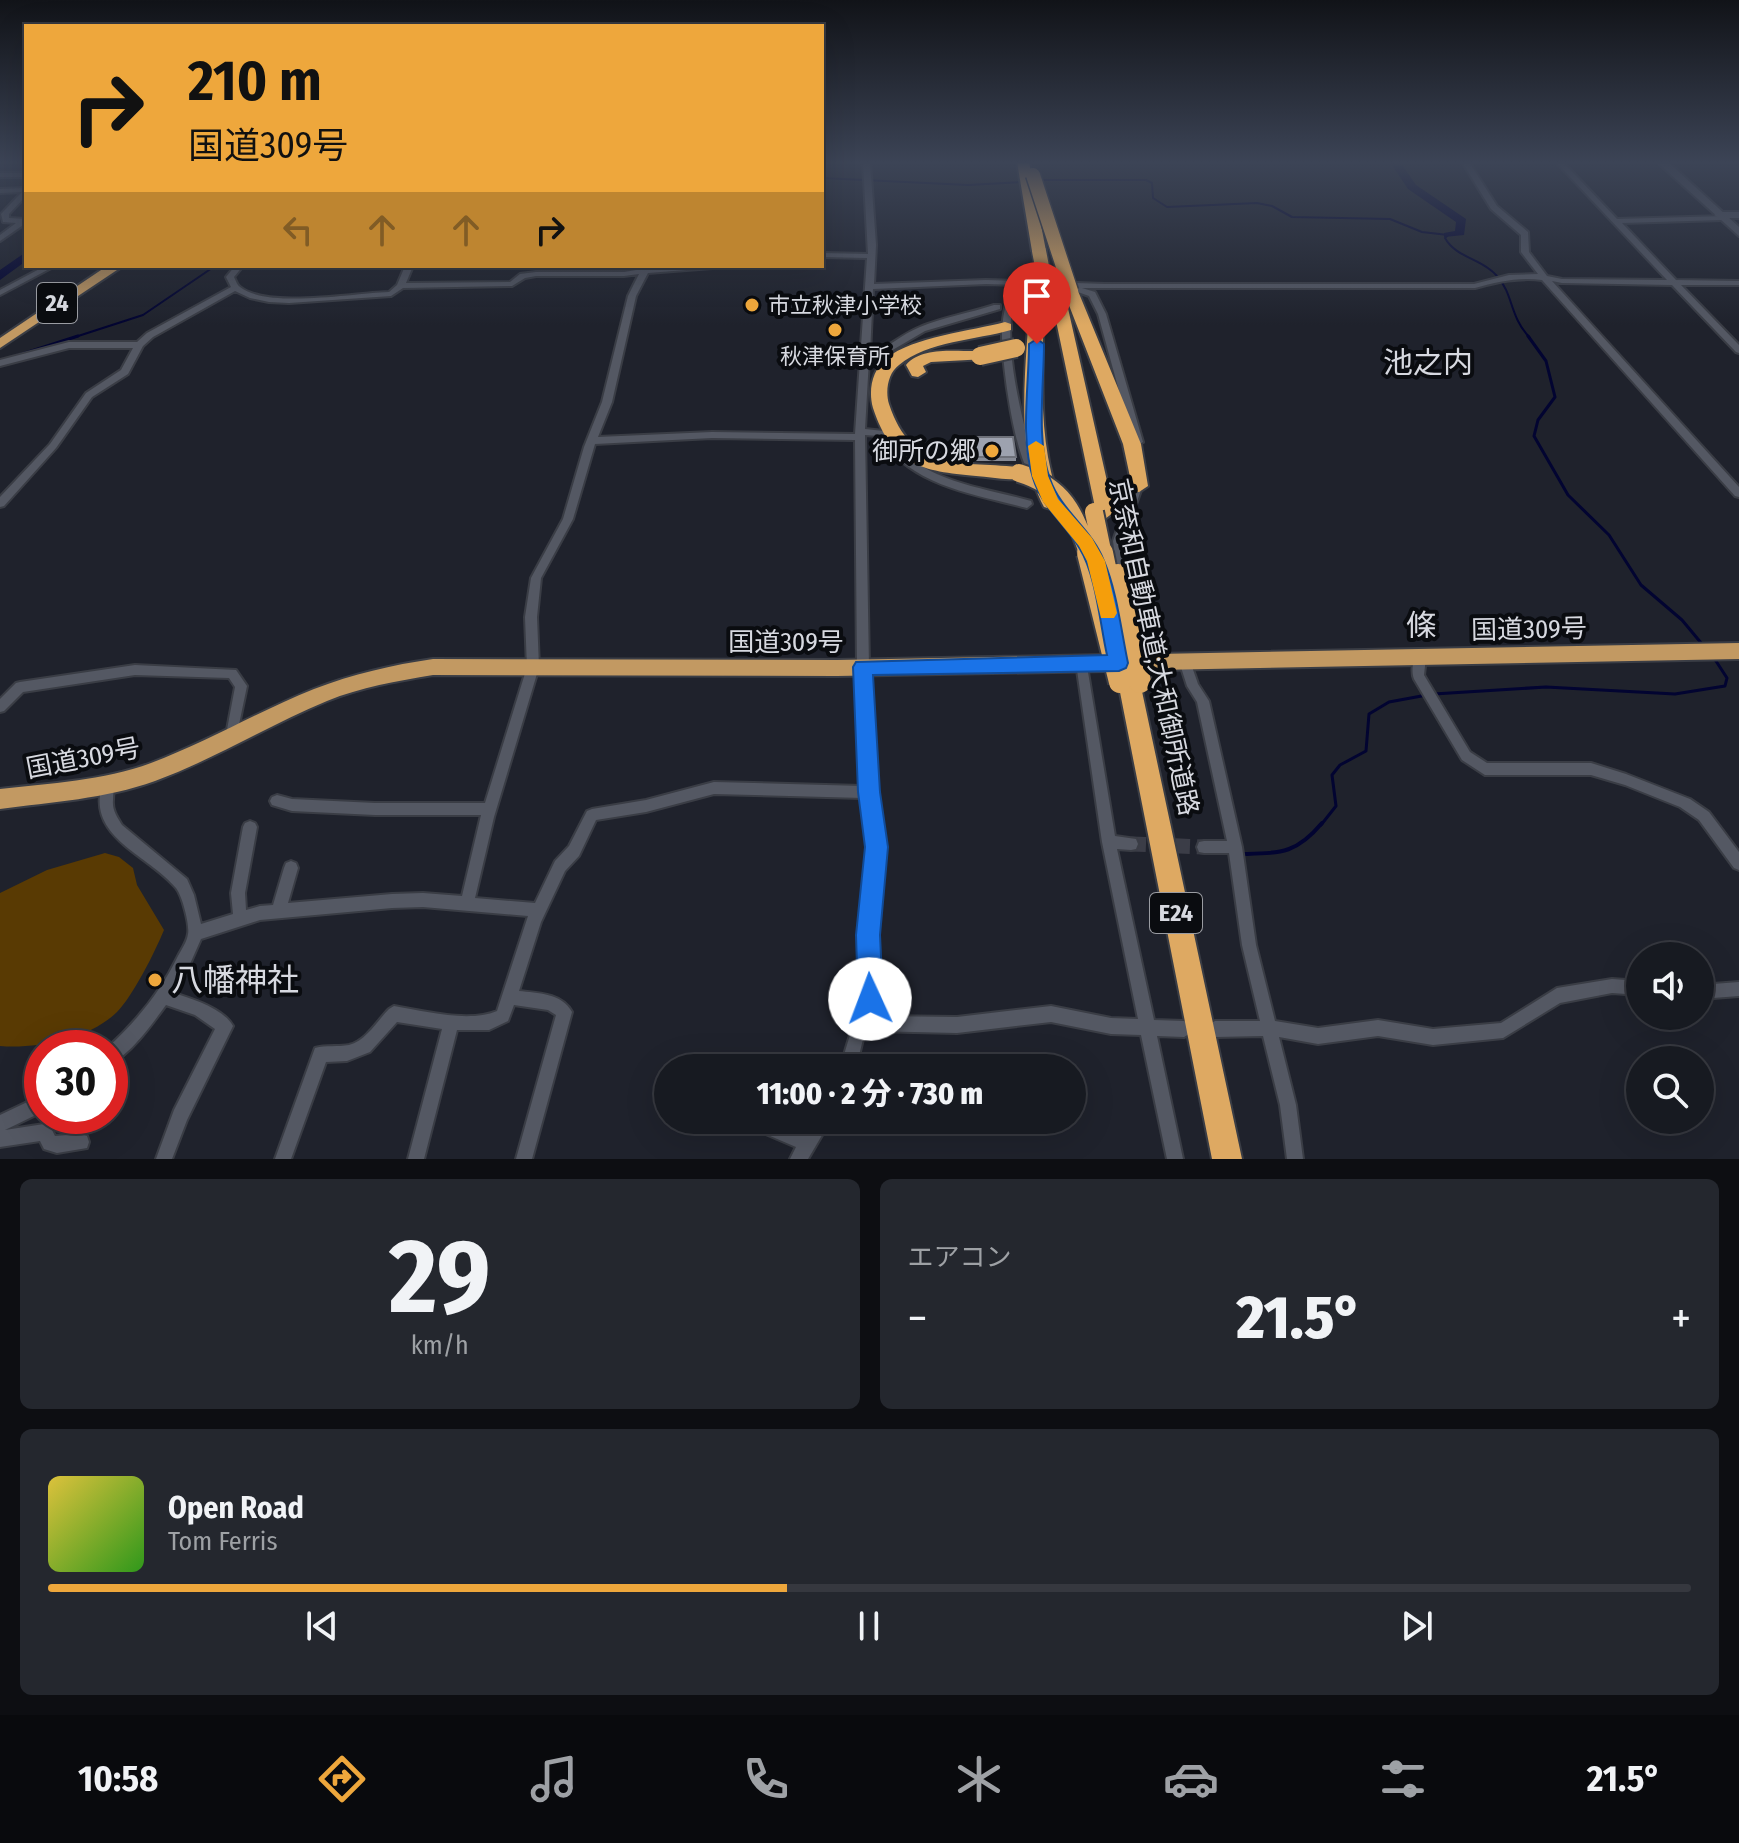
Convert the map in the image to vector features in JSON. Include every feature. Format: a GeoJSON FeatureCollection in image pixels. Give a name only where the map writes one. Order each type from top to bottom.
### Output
{"type":"FeatureCollection","features":[{"type":"Feature","properties":{"kind":"highway","name":"京奈和自動車道;大和御所道路"},"geometry":{"type":"LineString","coordinates":[[1033,216],[1039,251],[1053,292],[1099,512],[1163,854],[1226,1152]]}},
{"type":"Feature","properties":{"kind":"highway"},"geometry":{"type":"LineString","coordinates":[[1040,216],[1053,292],[1132,444],[1139,486]]}},
{"type":"Feature","properties":{"kind":"highway","name":"24"},"geometry":{"type":"LineString","coordinates":[[0,344],[113,268]]}},
{"type":"Feature","properties":{"kind":"highway"},"geometry":{"type":"LineString","coordinates":[[934,343],[912,359],[912,367],[918,372],[914,365],[924,358],[980,356],[1016,348],[1027,342],[1053,292]]}},
{"type":"Feature","properties":{"kind":"highway"},"geometry":{"type":"LineString","coordinates":[[1037,324],[1036,457],[1051,502]]}},
{"type":"Feature","properties":{"kind":"highway"},"geometry":{"type":"LineString","coordinates":[[1005,327],[915,348],[894,360],[881,377],[877,395],[890,431],[905,451],[928,465],[1019,473],[1051,486],[1070,507],[1130,674]]}},
{"type":"Feature","properties":{"kind":"highway"},"geometry":{"type":"LineString","coordinates":[[900,424],[916,453],[951,469]]}},
{"type":"Feature","properties":{"kind":"highway","name":"国道309号"},"geometry":{"type":"LineString","coordinates":[[0,799],[109,784],[153,772],[290,706],[364,678],[433,667],[863,667],[1082,663],[1130,674],[1185,661],[1739,651]]}},
{"type":"Feature","properties":{"kind":"highway","name":"京奈和自動車道;大和御所道路"},"geometry":{"type":"LineString","coordinates":[[1130,674],[1226,1152]]}},
{"type":"Feature","properties":{"kind":"main road"},"geometry":{"type":"LineString","coordinates":[[1721,216],[1739,233]]}},
{"type":"Feature","properties":{"kind":"street"},"geometry":{"type":"LineString","coordinates":[[5,216],[6,220],[24,222]]}},
{"type":"Feature","properties":{"kind":"street"},"geometry":{"type":"LineString","coordinates":[[869,216],[871,256],[861,434],[863,667],[869,792],[877,847],[868,935],[869,1023]]}},
{"type":"Feature","properties":{"kind":"street"},"geometry":{"type":"LineString","coordinates":[[1504,216],[1525,234],[1525,252],[1546,278],[1609,352],[1739,493]]}},
{"type":"Feature","properties":{"kind":"street"},"geometry":{"type":"LineString","coordinates":[[1611,216],[1739,350]]}},
{"type":"Feature","properties":{"kind":"street"},"geometry":{"type":"LineString","coordinates":[[1616,221],[1719,216]]}},
{"type":"Feature","properties":{"kind":"street"},"geometry":{"type":"LineString","coordinates":[[0,239],[24,222]]}},
{"type":"Feature","properties":{"kind":"street"},"geometry":{"type":"LineString","coordinates":[[824,255],[871,256]]}},
{"type":"Feature","properties":{"kind":"street"},"geometry":{"type":"LineString","coordinates":[[0,292],[47,268]]}},
{"type":"Feature","properties":{"kind":"street"},"geometry":{"type":"LineString","coordinates":[[237,268],[230,277],[235,288],[269,299],[391,294],[401,286],[408,268]]}},
{"type":"Feature","properties":{"kind":"street"},"geometry":{"type":"LineString","coordinates":[[401,286],[512,284],[523,276],[536,274],[624,274],[646,268]]}},
{"type":"Feature","properties":{"kind":"street"},"geometry":{"type":"LineString","coordinates":[[467,903],[489,809],[533,667],[531,617],[536,578],[568,519],[607,402],[632,296],[646,268]]}},
{"type":"Feature","properties":{"kind":"street"},"geometry":{"type":"LineString","coordinates":[[868,287],[986,282],[1105,286],[1475,286],[1508,276],[1562,281],[1739,283]]}},
{"type":"Feature","properties":{"kind":"street"},"geometry":{"type":"LineString","coordinates":[[0,503],[53,446],[89,395],[125,372],[139,345],[164,326],[195,313],[235,288]]}},
{"type":"Feature","properties":{"kind":"street"},"geometry":{"type":"LineString","coordinates":[[1076,289],[1092,294],[1106,324],[1134,427],[1140,463],[1139,486],[1121,531],[1120,560],[1130,674],[1096,561],[1077,532],[1051,502],[1026,454],[1005,327],[1011,303],[1022,290],[1076,289]]}},
{"type":"Feature","properties":{"kind":"street"},"geometry":{"type":"LineString","coordinates":[[866,357],[881,356],[906,336],[925,327],[997,307]]}},
{"type":"Feature","properties":{"kind":"street"},"geometry":{"type":"LineString","coordinates":[[0,363],[69,345],[139,345]]}},
{"type":"Feature","properties":{"kind":"street"},"geometry":{"type":"LineString","coordinates":[[592,441],[712,435],[881,433],[896,455],[923,473],[1027,504]]}},
{"type":"Feature","properties":{"kind":"street"},"geometry":{"type":"LineString","coordinates":[[1077,532],[1103,539],[1121,531]]}},
{"type":"Feature","properties":{"kind":"street"},"geometry":{"type":"LineString","coordinates":[[1420,657],[1418,675],[1466,756],[1479,766],[1485,769],[1591,769],[1626,780],[1685,803],[1704,816],[1739,863]]}},
{"type":"Feature","properties":{"kind":"street"},"geometry":{"type":"LineString","coordinates":[[1185,661],[1193,686],[1203,701],[1235,847],[1249,945],[1288,1105],[1295,1159]]}},
{"type":"Feature","properties":{"kind":"street"},"geometry":{"type":"LineString","coordinates":[[1082,663],[1109,842],[1175,1159]]}},
{"type":"Feature","properties":{"kind":"street"},"geometry":{"type":"LineString","coordinates":[[0,707],[20,687],[135,670],[232,673],[241,686],[232,735]]}},
{"type":"Feature","properties":{"kind":"street"},"geometry":{"type":"LineString","coordinates":[[109,784],[107,805],[119,831],[185,888],[196,933],[163,997],[128,1038]]}},
{"type":"Feature","properties":{"kind":"street"},"geometry":{"type":"LineString","coordinates":[[283,1159],[321,1054],[356,1052],[365,1047],[394,1014],[451,1023],[495,1020],[503,1016],[539,910],[560,866],[574,851],[595,813],[646,806],[714,788],[869,792]]}},
{"type":"Feature","properties":{"kind":"street"},"geometry":{"type":"LineString","coordinates":[[277,801],[292,805],[375,809],[489,809]]}},
{"type":"Feature","properties":{"kind":"street"},"geometry":{"type":"LineString","coordinates":[[240,919],[238,893],[250,827]]}},
{"type":"Feature","properties":{"kind":"street"},"geometry":{"type":"LineString","coordinates":[[1109,842],[1131,844]]}},
{"type":"Feature","properties":{"kind":"street"},"geometry":{"type":"LineString","coordinates":[[1204,847],[1235,847]]}},
{"type":"Feature","properties":{"kind":"street"},"geometry":{"type":"LineString","coordinates":[[278,912],[291,868]]}},
{"type":"Feature","properties":{"kind":"street"},"geometry":{"type":"LineString","coordinates":[[196,933],[240,919],[278,912],[392,901],[467,903],[539,910]]}},
{"type":"Feature","properties":{"kind":"street"},"geometry":{"type":"LineString","coordinates":[[1215,1029],[1270,1028],[1318,1036],[1378,1028],[1433,1037],[1503,1030],[1557,996],[1612,986],[1626,987]]}},
{"type":"Feature","properties":{"kind":"street"},"geometry":{"type":"LineString","coordinates":[[1714,991],[1739,989]]}},
{"type":"Feature","properties":{"kind":"street"},"geometry":{"type":"LineString","coordinates":[[163,997],[199,1009],[225,1026],[180,1116],[164,1159]]}},
{"type":"Feature","properties":{"kind":"street"},"geometry":{"type":"LineString","coordinates":[[511,997],[551,1003],[564,1012],[524,1159]]}},
{"type":"Feature","properties":{"kind":"street"},"geometry":{"type":"LineString","coordinates":[[852,1054],[858,1030],[869,1023],[957,1025],[1051,1014],[1111,1026],[1184,1029]]}},
{"type":"Feature","properties":{"kind":"street"},"geometry":{"type":"LineString","coordinates":[[416,1159],[451,1023]]}},
{"type":"Feature","properties":{"kind":"street"},"geometry":{"type":"LineString","coordinates":[[0,1124],[24,1112]]}},
{"type":"Feature","properties":{"kind":"street"},"geometry":{"type":"LineString","coordinates":[[0,1139],[44,1132],[50,1143],[57,1145],[81,1142]]}},
{"type":"Feature","properties":{"kind":"street"},"geometry":{"type":"LineString","coordinates":[[786,1134],[807,1143]]}},
{"type":"Feature","properties":{"kind":"street"},"geometry":{"type":"LineString","coordinates":[[798,1159],[813,1134]]}},
{"type":"Feature","properties":{"kind":"shaded area"},"geometry":{"type":"Polygon","coordinates":[[[105,853],[119,857],[133,868],[137,885],[164,930],[130,996],[106,1021],[90,1030],[24,1030],[24,1046],[0,1046],[0,893],[47,870],[105,853]]]}},
{"type":"Feature","properties":{"kind":"building","name":"御所の郷"},"geometry":{"type":"Polygon","coordinates":[[[970,437],[1013,437],[1016,457],[972,457],[970,437]]]}},
{"type":"Feature","properties":{"kind":"waterway"},"geometry":{"type":"LineString","coordinates":[[1290,216],[1390,219],[1422,232],[1448,235],[1445,238],[1450,245],[1497,276],[1518,322],[1530,338]]}},
{"type":"Feature","properties":{"kind":"waterway"},"geometry":{"type":"LineString","coordinates":[[1448,235],[1460,233],[1462,221],[1455,216]]}},
{"type":"Feature","properties":{"kind":"waterway"},"geometry":{"type":"LineString","coordinates":[[0,276],[24,257]]}},
{"type":"Feature","properties":{"kind":"waterway"},"geometry":{"type":"LineString","coordinates":[[72,338],[143,315],[212,268]]}},
{"type":"Feature","properties":{"kind":"waterway"},"geometry":{"type":"LineString","coordinates":[[0,361],[78,336]]}},
{"type":"Feature","properties":{"kind":"waterway"},"geometry":{"type":"LineString","coordinates":[[1528,336],[1546,361],[1555,397],[1538,420],[1534,436],[1568,495],[1609,535],[1641,585],[1682,620],[1702,644]]}},
{"type":"Feature","properties":{"kind":"waterway"},"geometry":{"type":"LineString","coordinates":[[1434,694],[1546,687],[1675,694],[1725,686],[1727,678],[1714,658]]}},
{"type":"Feature","properties":{"kind":"waterway"},"geometry":{"type":"LineString","coordinates":[[1321,825],[1336,806],[1332,775],[1340,765],[1366,751],[1369,714],[1389,702],[1427,695]]}},
{"type":"Feature","properties":{"kind":"waterway"},"geometry":{"type":"LineString","coordinates":[[1242,854],[1287,850],[1304,841],[1322,823]]}},
{"type":"Feature","properties":{"kind":"tunnel"},"geometry":{"type":"LineString","coordinates":[[1131,844],[1204,847]]}},
{"type":"Feature","properties":{"kind":"slow traffic"},"geometry":{"type":"LineString","coordinates":[[1036,446],[1040,476],[1051,502],[1085,542],[1096,561],[1107,613]]}},
{"type":"Feature","properties":{"kind":"place","name":"市立秋津小学校"},"geometry":{"type":"Point","coordinates":[752,305]}},
{"type":"Feature","properties":{"kind":"place","name":"秋津保育所"},"geometry":{"type":"Point","coordinates":[835,330]}},
{"type":"Feature","properties":{"kind":"place","name":"御所の郷"},"geometry":{"type":"Point","coordinates":[992,451]}},
{"type":"Feature","properties":{"kind":"place","name":"八幡神社"},"geometry":{"type":"Point","coordinates":[155,980]}},
{"type":"Feature","properties":{"kind":"district","name":"池之内"},"geometry":{"type":"Point","coordinates":[1428,363]}},
{"type":"Feature","properties":{"kind":"district","name":"條"},"geometry":{"type":"Point","coordinates":[1421,626]}},
{"type":"Feature","properties":{"kind":"route"},"geometry":{"type":"LineString","coordinates":[[870,999],[868,935],[877,847],[869,792],[863,667],[1119,663],[1096,561],[1085,542],[1051,502],[1040,476],[1036,445],[1037,344]]}}]}
